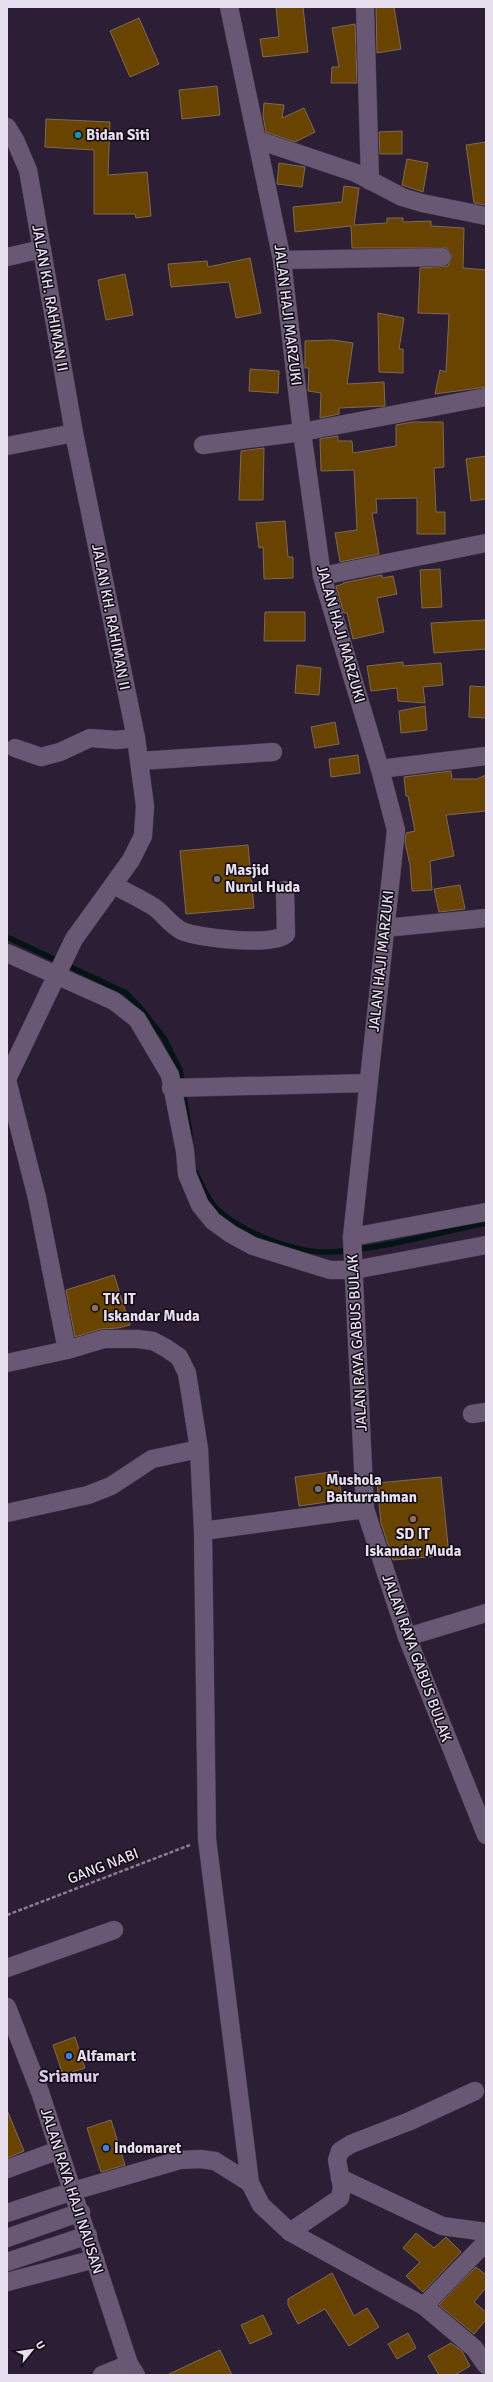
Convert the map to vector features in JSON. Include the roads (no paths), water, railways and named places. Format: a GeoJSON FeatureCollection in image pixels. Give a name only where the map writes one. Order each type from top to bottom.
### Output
{"type":"FeatureCollection","features":[{"type":"Feature","properties":{"kind":"street","name":"JALAN HAJI MARZUKI"},"geometry":{"type":"LineString","coordinates":[[229,7],[282,260],[302,432],[322,576],[380,769],[396,830],[352,1237]]}},
{"type":"Feature","properties":{"kind":"street"},"geometry":{"type":"LineString","coordinates":[[365,7],[370,181]]}},
{"type":"Feature","properties":{"kind":"street","name":"JALAN KH. RAHIMAN II"},"geometry":{"type":"LineString","coordinates":[[7,127],[16,140],[28,170],[74,433],[136,738],[146,806],[143,836],[130,860],[69,948],[7,1080]]}},
{"type":"Feature","properties":{"kind":"street"},"geometry":{"type":"LineString","coordinates":[[258,140],[356,173],[402,197],[422,203],[486,216]]}},
{"type":"Feature","properties":{"kind":"street"},"geometry":{"type":"LineString","coordinates":[[7,257],[42,249]]}},
{"type":"Feature","properties":{"kind":"street"},"geometry":{"type":"LineString","coordinates":[[282,260],[442,257]]}},
{"type":"Feature","properties":{"kind":"street"},"geometry":{"type":"LineString","coordinates":[[203,445],[302,432],[486,397]]}},
{"type":"Feature","properties":{"kind":"street"},"geometry":{"type":"LineString","coordinates":[[7,446],[74,433]]}},
{"type":"Feature","properties":{"kind":"street"},"geometry":{"type":"LineString","coordinates":[[322,576],[486,543]]}},
{"type":"Feature","properties":{"kind":"street"},"geometry":{"type":"LineString","coordinates":[[16,748],[35,756],[45,757],[90,738],[116,740],[136,738]]}},
{"type":"Feature","properties":{"kind":"street"},"geometry":{"type":"LineString","coordinates":[[140,761],[273,752]]}},
{"type":"Feature","properties":{"kind":"street"},"geometry":{"type":"LineString","coordinates":[[380,769],[486,756]]}},
{"type":"Feature","properties":{"kind":"street"},"geometry":{"type":"LineString","coordinates":[[113,885],[155,908],[171,925],[183,932],[216,938],[260,940],[281,939],[286,934],[284,890]]}},
{"type":"Feature","properties":{"kind":"street"},"geometry":{"type":"LineString","coordinates":[[385,928],[486,918]]}},
{"type":"Feature","properties":{"kind":"street"},"geometry":{"type":"LineString","coordinates":[[7,953],[114,1001],[137,1019],[170,1075],[171,1088],[185,1151],[187,1174],[200,1205],[213,1222],[253,1246],[330,1270],[354,1270],[486,1245]]}},
{"type":"Feature","properties":{"kind":"street"},"geometry":{"type":"LineString","coordinates":[[7,1080],[37,1198],[68,1350]]}},
{"type":"Feature","properties":{"kind":"street"},"geometry":{"type":"LineString","coordinates":[[171,1088],[368,1083]]}},
{"type":"Feature","properties":{"kind":"street"},"geometry":{"type":"LineString","coordinates":[[352,1237],[486,1212]]}},
{"type":"Feature","properties":{"kind":"street","name":"JALAN RAYA GABUS BULAK"},"geometry":{"type":"LineString","coordinates":[[352,1237],[365,1509],[407,1637],[481,1807],[486,1835]]}},
{"type":"Feature","properties":{"kind":"street"},"geometry":{"type":"LineString","coordinates":[[7,1363],[68,1350],[104,1339],[138,1339],[153,1341],[179,1357],[187,1373],[199,1449],[203,1531],[207,1838],[250,2183],[261,2205],[290,2232],[424,2306],[474,2348],[486,2365]]}},
{"type":"Feature","properties":{"kind":"street"},"geometry":{"type":"LineString","coordinates":[[7,1513],[88,1495],[111,1486],[152,1460],[199,1449]]}},
{"type":"Feature","properties":{"kind":"street"},"geometry":{"type":"LineString","coordinates":[[203,1531],[365,1509]]}},
{"type":"Feature","properties":{"kind":"street"},"geometry":{"type":"LineString","coordinates":[[407,1637],[486,1613]]}},
{"type":"Feature","properties":{"kind":"street"},"geometry":{"type":"LineString","coordinates":[[7,1968],[114,1930]]}},
{"type":"Feature","properties":{"kind":"street","name":"JALAN RAYA HAJI NAUSAN"},"geometry":{"type":"LineString","coordinates":[[7,2007],[15,2051],[40,2092],[132,2370]]}},
{"type":"Feature","properties":{"kind":"street"},"geometry":{"type":"LineString","coordinates":[[290,2232],[340,2198],[342,2187],[337,2155],[346,2147],[476,2091]]}},
{"type":"Feature","properties":{"kind":"street"},"geometry":{"type":"LineString","coordinates":[[7,2169],[59,2150]]}},
{"type":"Feature","properties":{"kind":"street"},"geometry":{"type":"LineString","coordinates":[[7,2213],[73,2191],[180,2160],[200,2159],[215,2161],[250,2183]]}},
{"type":"Feature","properties":{"kind":"street"},"geometry":{"type":"LineString","coordinates":[[340,2178],[442,2226],[486,2232]]}},
{"type":"Feature","properties":{"kind":"street"},"geometry":{"type":"LineString","coordinates":[[7,2238],[80,2212]]}},
{"type":"Feature","properties":{"kind":"street"},"geometry":{"type":"LineString","coordinates":[[7,2262],[88,2235]]}},
{"type":"Feature","properties":{"kind":"street"},"geometry":{"type":"LineString","coordinates":[[424,2306],[486,2242]]}},
{"type":"Feature","properties":{"kind":"street"},"geometry":{"type":"LineString","coordinates":[[7,2282],[95,2259]]}},
{"type":"Feature","properties":{"kind":"street"},"geometry":{"type":"LineString","coordinates":[[102,2375],[132,2370]]}},
{"type":"Feature","properties":{"kind":"waterway"},"geometry":{"type":"LineString","coordinates":[[7,937],[126,993],[143,1011],[164,1038],[180,1070],[190,1135]]}},
{"type":"Feature","properties":{"kind":"waterway"},"geometry":{"type":"LineString","coordinates":[[196,1173],[210,1201],[227,1217],[240,1226],[269,1240],[300,1249],[328,1252],[348,1251],[387,1245],[486,1223]]}},
{"type":"Feature","properties":{"kind":"place","name":"Bidan Siti"},"geometry":{"type":"Point","coordinates":[78,135]}},
{"type":"Feature","properties":{"kind":"place","name":"Masjid Nurul Huda"},"geometry":{"type":"Point","coordinates":[217,879]}},
{"type":"Feature","properties":{"kind":"place","name":"TK IT Iskandar Muda"},"geometry":{"type":"Point","coordinates":[95,1308]}},
{"type":"Feature","properties":{"kind":"place","name":"Mushola Baiturrahman"},"geometry":{"type":"Point","coordinates":[318,1489]}},
{"type":"Feature","properties":{"kind":"place","name":"SD IT Iskandar Muda"},"geometry":{"type":"Point","coordinates":[413,1519]}},
{"type":"Feature","properties":{"kind":"place","name":"Alfamart"},"geometry":{"type":"Point","coordinates":[69,2056]}},
{"type":"Feature","properties":{"kind":"place","name":"Indomaret"},"geometry":{"type":"Point","coordinates":[106,2148]}},
{"type":"Feature","properties":{"kind":"district","name":"Sriamur"},"geometry":{"type":"Point","coordinates":[69,2076]}}]}
